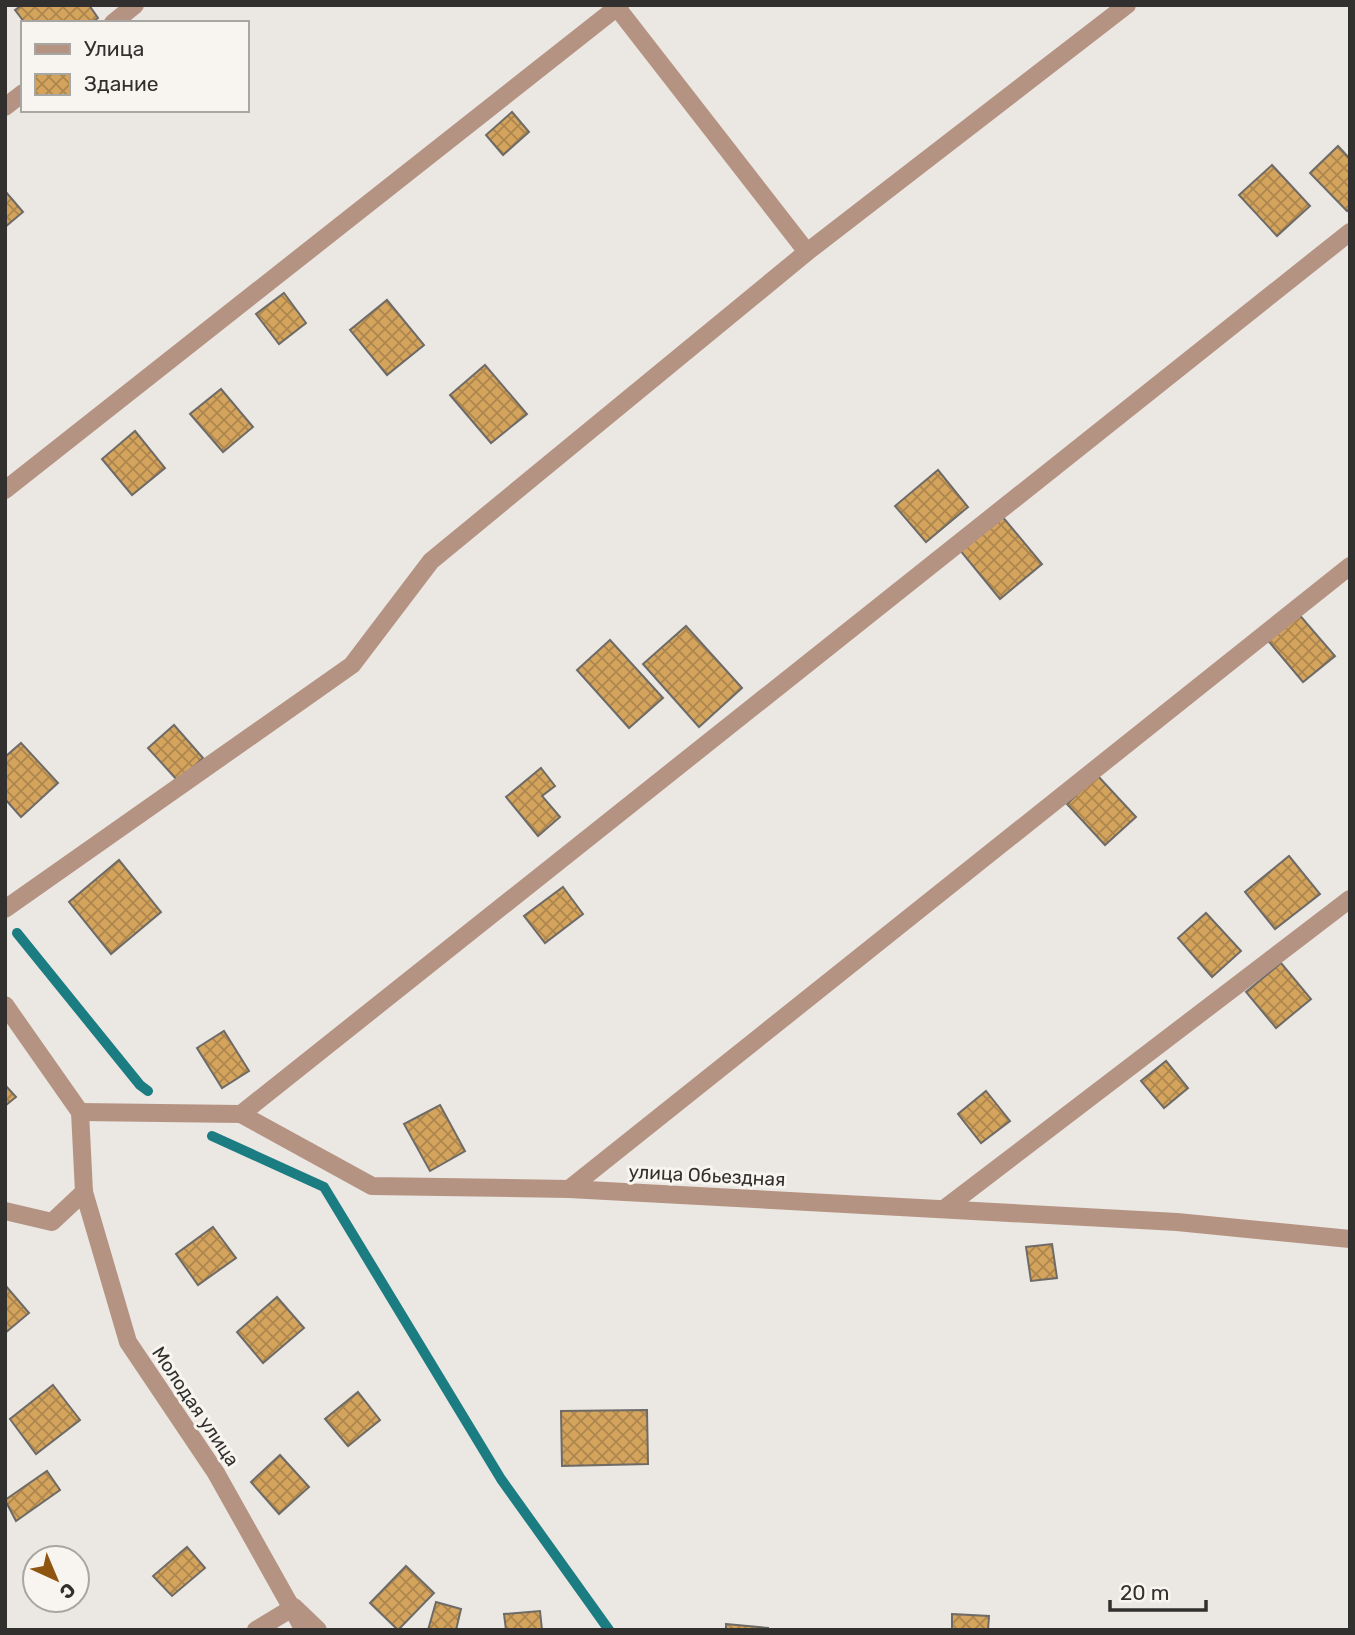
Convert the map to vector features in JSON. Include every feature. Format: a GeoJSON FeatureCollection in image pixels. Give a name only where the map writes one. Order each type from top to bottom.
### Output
{"type":"FeatureCollection","features":[{"type":"Feature","properties":{"kind":"street"},"geometry":{"type":"LineString","coordinates":[[115,21],[135,5]]}},
{"type":"Feature","properties":{"kind":"street"},"geometry":{"type":"LineString","coordinates":[[5,909],[352,665],[431,561],[807,252],[1127,5]]}},
{"type":"Feature","properties":{"kind":"street"},"geometry":{"type":"LineString","coordinates":[[5,490],[617,6],[807,252]]}},
{"type":"Feature","properties":{"kind":"street"},"geometry":{"type":"LineString","coordinates":[[5,107],[21,95]]}},
{"type":"Feature","properties":{"kind":"street"},"geometry":{"type":"LineString","coordinates":[[241,1114],[1350,232]]}},
{"type":"Feature","properties":{"kind":"street"},"geometry":{"type":"LineString","coordinates":[[569,1189],[1350,565]]}},
{"type":"Feature","properties":{"kind":"street"},"geometry":{"type":"LineString","coordinates":[[944,1209],[1350,899]]}},
{"type":"Feature","properties":{"kind":"street"},"geometry":{"type":"LineString","coordinates":[[5,1005],[80,1112]]}},
{"type":"Feature","properties":{"kind":"street","name":"улица Обьездная"},"geometry":{"type":"LineString","coordinates":[[80,1112],[241,1114],[372,1186],[569,1189],[1177,1222],[1348,1238]]}},
{"type":"Feature","properties":{"kind":"street","name":"Молодая улица"},"geometry":{"type":"LineString","coordinates":[[80,1112],[83,1192],[128,1342],[216,1473],[294,1607],[304,1630]]}},
{"type":"Feature","properties":{"kind":"street"},"geometry":{"type":"LineString","coordinates":[[5,1211],[52,1222],[83,1192]]}},
{"type":"Feature","properties":{"kind":"street"},"geometry":{"type":"LineString","coordinates":[[256,1630],[294,1607],[318,1630]]}},
{"type":"Feature","properties":{"kind":"building"},"geometry":{"type":"Polygon","coordinates":[[[22,5],[89,5],[98,18],[94,21],[23,21],[15,10],[22,5]]]}},
{"type":"Feature","properties":{"kind":"building"},"geometry":{"type":"Polygon","coordinates":[[[512,112],[529,132],[503,155],[486,135],[512,112]]]}},
{"type":"Feature","properties":{"kind":"building"},"geometry":{"type":"Polygon","coordinates":[[[1338,146],[1350,159],[1350,208],[1347,211],[1310,173],[1338,146]]]}},
{"type":"Feature","properties":{"kind":"building"},"geometry":{"type":"Polygon","coordinates":[[[1272,165],[1310,206],[1277,236],[1239,195],[1272,165]]]}},
{"type":"Feature","properties":{"kind":"building"},"geometry":{"type":"Polygon","coordinates":[[[5,191],[23,212],[5,227],[5,191]]]}},
{"type":"Feature","properties":{"kind":"building"},"geometry":{"type":"Polygon","coordinates":[[[284,293],[306,323],[279,344],[256,314],[284,293]]]}},
{"type":"Feature","properties":{"kind":"building"},"geometry":{"type":"Polygon","coordinates":[[[387,300],[424,345],[387,375],[350,330],[387,300]]]}},
{"type":"Feature","properties":{"kind":"building"},"geometry":{"type":"Polygon","coordinates":[[[485,365],[527,414],[491,443],[450,395],[485,365]]]}},
{"type":"Feature","properties":{"kind":"building"},"geometry":{"type":"Polygon","coordinates":[[[221,389],[253,427],[223,452],[190,414],[221,389]]]}},
{"type":"Feature","properties":{"kind":"building"},"geometry":{"type":"Polygon","coordinates":[[[135,431],[165,468],[132,495],[102,459],[135,431]]]}},
{"type":"Feature","properties":{"kind":"building"},"geometry":{"type":"Polygon","coordinates":[[[938,470],[968,507],[926,542],[895,506],[938,470]]]}},
{"type":"Feature","properties":{"kind":"building"},"geometry":{"type":"Polygon","coordinates":[[[1001,515],[1042,564],[1000,599],[959,549],[1001,515]]]}},
{"type":"Feature","properties":{"kind":"building"},"geometry":{"type":"Polygon","coordinates":[[[1296,611],[1335,656],[1303,682],[1265,637],[1296,611]]]}},
{"type":"Feature","properties":{"kind":"building"},"geometry":{"type":"Polygon","coordinates":[[[686,626],[742,688],[699,727],[643,664],[686,626]]]}},
{"type":"Feature","properties":{"kind":"building"},"geometry":{"type":"Polygon","coordinates":[[[610,640],[663,698],[629,728],[577,670],[610,640]]]}},
{"type":"Feature","properties":{"kind":"building"},"geometry":{"type":"Polygon","coordinates":[[[174,725],[203,758],[178,781],[148,748],[174,725]]]}},
{"type":"Feature","properties":{"kind":"building"},"geometry":{"type":"Polygon","coordinates":[[[21,743],[58,783],[21,817],[5,799],[5,757],[21,743]]]}},
{"type":"Feature","properties":{"kind":"building"},"geometry":{"type":"Polygon","coordinates":[[[541,768],[555,786],[542,796],[560,817],[538,836],[506,797],[541,768]]]}},
{"type":"Feature","properties":{"kind":"building"},"geometry":{"type":"Polygon","coordinates":[[[1097,775],[1136,817],[1105,845],[1067,804],[1097,775]]]}},
{"type":"Feature","properties":{"kind":"building"},"geometry":{"type":"Polygon","coordinates":[[[1289,856],[1320,894],[1275,929],[1245,892],[1289,856]]]}},
{"type":"Feature","properties":{"kind":"building"},"geometry":{"type":"Polygon","coordinates":[[[119,860],[161,912],[111,954],[69,902],[119,860]]]}},
{"type":"Feature","properties":{"kind":"building"},"geometry":{"type":"Polygon","coordinates":[[[563,887],[583,914],[545,943],[524,916],[563,887]]]}},
{"type":"Feature","properties":{"kind":"building"},"geometry":{"type":"Polygon","coordinates":[[[1206,913],[1241,951],[1212,977],[1178,938],[1206,913]]]}},
{"type":"Feature","properties":{"kind":"building"},"geometry":{"type":"Polygon","coordinates":[[[1281,963],[1311,999],[1276,1028],[1246,992],[1281,963]]]}},
{"type":"Feature","properties":{"kind":"building"},"geometry":{"type":"Polygon","coordinates":[[[224,1031],[249,1071],[222,1088],[197,1048],[224,1031]]]}},
{"type":"Feature","properties":{"kind":"building"},"geometry":{"type":"Polygon","coordinates":[[[1166,1061],[1188,1088],[1164,1108],[1141,1081],[1166,1061]]]}},
{"type":"Feature","properties":{"kind":"building"},"geometry":{"type":"Polygon","coordinates":[[[5,1085],[16,1097],[5,1106],[5,1085]]]}},
{"type":"Feature","properties":{"kind":"building"},"geometry":{"type":"Polygon","coordinates":[[[986,1091],[1010,1121],[981,1143],[958,1114],[986,1091]]]}},
{"type":"Feature","properties":{"kind":"building"},"geometry":{"type":"Polygon","coordinates":[[[440,1105],[465,1151],[430,1171],[404,1124],[440,1105]]]}},
{"type":"Feature","properties":{"kind":"building"},"geometry":{"type":"Polygon","coordinates":[[[213,1227],[236,1258],[198,1285],[176,1254],[213,1227]]]}},
{"type":"Feature","properties":{"kind":"building"},"geometry":{"type":"Polygon","coordinates":[[[1052,1244],[1057,1278],[1031,1281],[1026,1247],[1052,1244]]]}},
{"type":"Feature","properties":{"kind":"building"},"geometry":{"type":"Polygon","coordinates":[[[5,1285],[29,1313],[5,1333],[5,1285]]]}},
{"type":"Feature","properties":{"kind":"building"},"geometry":{"type":"Polygon","coordinates":[[[277,1297],[304,1328],[263,1363],[237,1332],[277,1297]]]}},
{"type":"Feature","properties":{"kind":"building"},"geometry":{"type":"Polygon","coordinates":[[[53,1385],[80,1420],[36,1454],[10,1419],[53,1385]]]}},
{"type":"Feature","properties":{"kind":"building"},"geometry":{"type":"Polygon","coordinates":[[[358,1392],[380,1420],[348,1446],[325,1419],[358,1392]]]}},
{"type":"Feature","properties":{"kind":"building"},"geometry":{"type":"Polygon","coordinates":[[[647,1410],[648,1464],[562,1466],[561,1411],[647,1410]]]}},
{"type":"Feature","properties":{"kind":"building"},"geometry":{"type":"Polygon","coordinates":[[[280,1455],[309,1487],[279,1514],[251,1482],[280,1455]]]}},
{"type":"Feature","properties":{"kind":"building"},"geometry":{"type":"Polygon","coordinates":[[[47,1471],[60,1490],[16,1521],[5,1500],[47,1471]]]}},
{"type":"Feature","properties":{"kind":"building"},"geometry":{"type":"Polygon","coordinates":[[[187,1547],[205,1568],[172,1596],[153,1576],[187,1547]]]}},
{"type":"Feature","properties":{"kind":"building"},"geometry":{"type":"Polygon","coordinates":[[[406,1566],[434,1593],[398,1630],[370,1603],[406,1566]]]}},
{"type":"Feature","properties":{"kind":"building"},"geometry":{"type":"Polygon","coordinates":[[[436,1602],[461,1609],[456,1630],[428,1630],[436,1602]]]}},
{"type":"Feature","properties":{"kind":"building"},"geometry":{"type":"Polygon","coordinates":[[[540,1611],[542,1630],[506,1630],[504,1614],[540,1611]]]}},
{"type":"Feature","properties":{"kind":"building"},"geometry":{"type":"Polygon","coordinates":[[[952,1614],[989,1616],[988,1630],[952,1630],[952,1614]]]}},
{"type":"Feature","properties":{"kind":"building"},"geometry":{"type":"Polygon","coordinates":[[[726,1624],[768,1628],[768,1630],[726,1630],[726,1624]]]}},
{"type":"Feature","properties":{"kind":"waterway"},"geometry":{"type":"LineString","coordinates":[[17,933],[140,1085],[148,1091]]}},
{"type":"Feature","properties":{"kind":"waterway"},"geometry":{"type":"LineString","coordinates":[[212,1136],[324,1187],[501,1479],[609,1630]]}}]}
